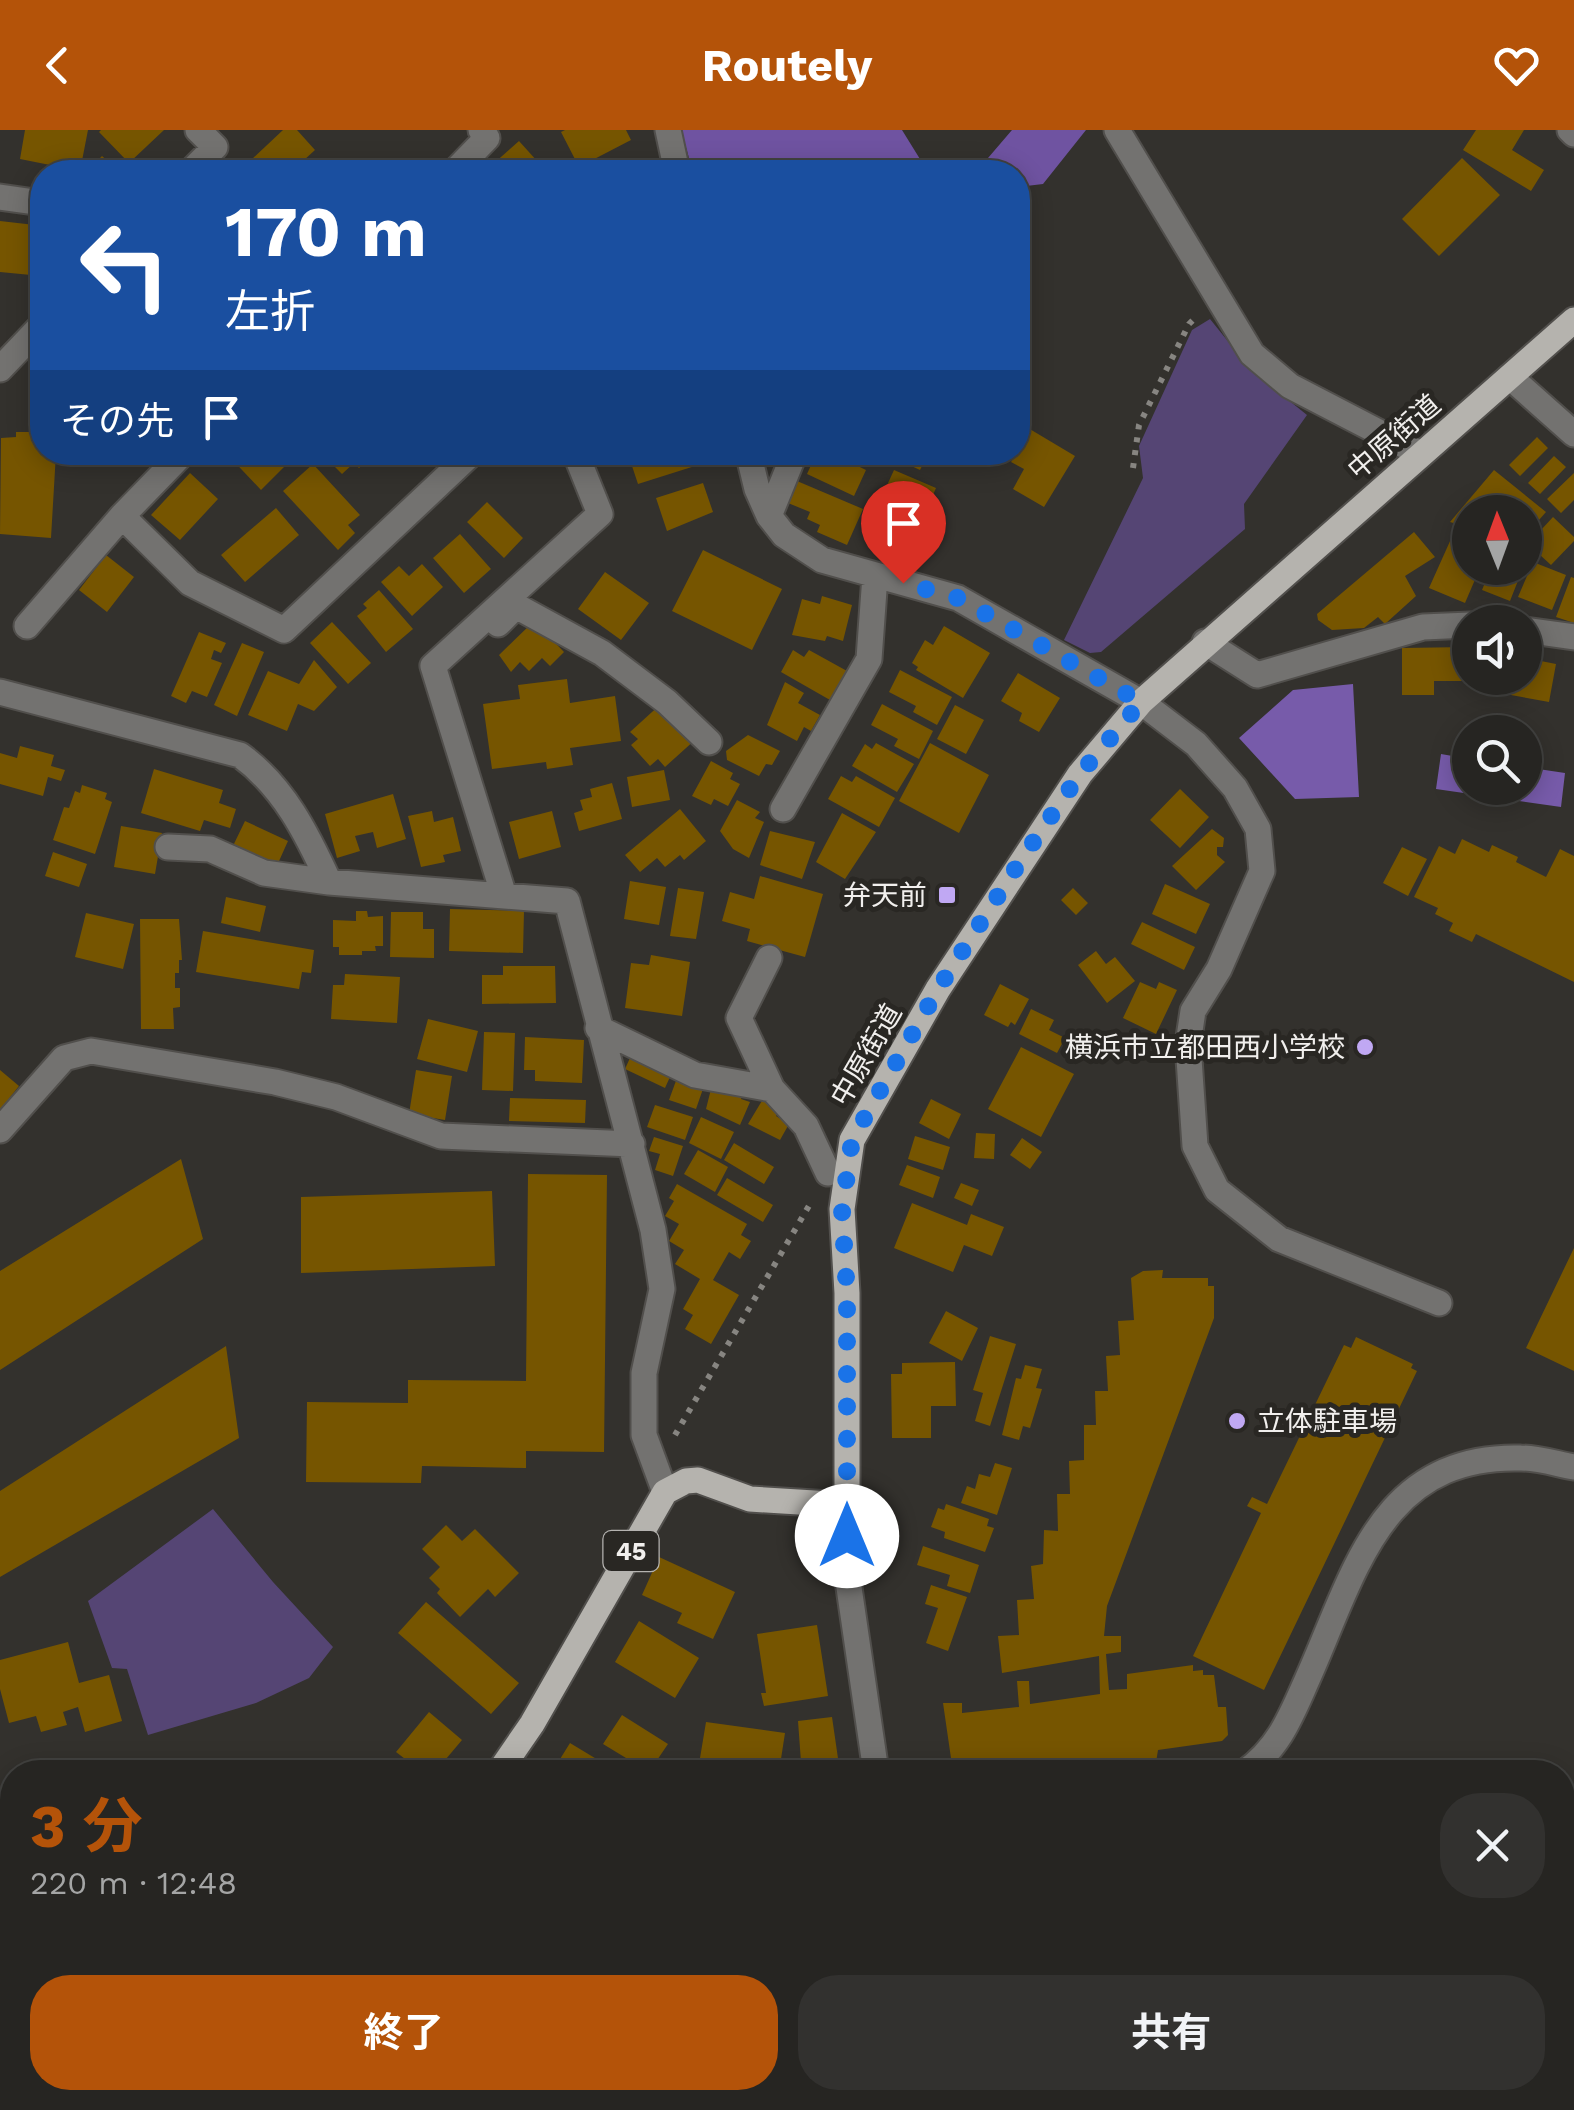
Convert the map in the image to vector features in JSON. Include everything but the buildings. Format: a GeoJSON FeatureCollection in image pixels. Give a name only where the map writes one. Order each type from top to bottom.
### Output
{"type":"FeatureCollection","features":[{"type":"Feature","properties":{"kind":"main road","name":"中原街道"},"geometry":{"type":"LineString","coordinates":[[847,1506],[847,1293],[842,1210],[852,1140],[938,989],[1080,774],[1141,702],[1574,320]]}},
{"type":"Feature","properties":{"kind":"main road","name":"45"},"geometry":{"type":"LineString","coordinates":[[507,1760],[532,1724],[665,1492],[686,1480],[698,1480],[750,1499],[847,1506]]}},
{"type":"Feature","properties":{"kind":"street"},"geometry":{"type":"LineString","coordinates":[[466,160],[487,138],[481,130]]}},
{"type":"Feature","properties":{"kind":"street"},"geometry":{"type":"LineString","coordinates":[[668,130],[674,160]]}},
{"type":"Feature","properties":{"kind":"street"},"geometry":{"type":"LineString","coordinates":[[1117,130],[1252,354],[1290,386],[1419,453]]}},
{"type":"Feature","properties":{"kind":"street"},"geometry":{"type":"LineString","coordinates":[[198,160],[215,136]]}},
{"type":"Feature","properties":{"kind":"street"},"geometry":{"type":"LineString","coordinates":[[0,197],[30,201]]}},
{"type":"Feature","properties":{"kind":"street"},"geometry":{"type":"LineString","coordinates":[[0,369],[30,338]]}},
{"type":"Feature","properties":{"kind":"street"},"geometry":{"type":"LineString","coordinates":[[1510,377],[1574,434]]}},
{"type":"Feature","properties":{"kind":"street"},"geometry":{"type":"LineString","coordinates":[[27,626],[171,465]]}},
{"type":"Feature","properties":{"kind":"street"},"geometry":{"type":"LineString","coordinates":[[122,516],[190,582],[284,630],[459,465]]}},
{"type":"Feature","properties":{"kind":"street"},"geometry":{"type":"LineString","coordinates":[[504,896],[433,666],[600,514],[580,465]]}},
{"type":"Feature","properties":{"kind":"street"},"geometry":{"type":"LineString","coordinates":[[751,465],[769,516],[784,536],[822,560],[958,598],[1141,702],[1196,744],[1235,788],[1258,829],[1262,871],[1219,969],[1193,1012],[1188,1044],[1195,1146],[1217,1190],[1278,1239],[1438,1303]]}},
{"type":"Feature","properties":{"kind":"street"},"geometry":{"type":"LineString","coordinates":[[769,516],[790,465]]}},
{"type":"Feature","properties":{"kind":"street"},"geometry":{"type":"LineString","coordinates":[[783,809],[869,660],[875,576]]}},
{"type":"Feature","properties":{"kind":"street"},"geometry":{"type":"LineString","coordinates":[[437,683],[516,606],[602,653],[666,702],[709,742]]}},
{"type":"Feature","properties":{"kind":"street"},"geometry":{"type":"LineString","coordinates":[[1205,642],[1257,675],[1423,627],[1452,626]]}},
{"type":"Feature","properties":{"kind":"street"},"geometry":{"type":"LineString","coordinates":[[1542,632],[1574,636]]}},
{"type":"Feature","properties":{"kind":"street"},"geometry":{"type":"LineString","coordinates":[[0,692],[240,755],[258,768],[301,822],[329,882]]}},
{"type":"Feature","properties":{"kind":"street"},"geometry":{"type":"LineString","coordinates":[[168,846],[210,849],[264,873],[329,882],[566,900],[653,1230],[662,1289],[644,1373],[644,1435],[665,1492]]}},
{"type":"Feature","properties":{"kind":"street"},"geometry":{"type":"LineString","coordinates":[[769,958],[739,1018],[772,1090],[806,1126],[828,1173]]}},
{"type":"Feature","properties":{"kind":"street"},"geometry":{"type":"LineString","coordinates":[[598,1028],[695,1075],[772,1090]]}},
{"type":"Feature","properties":{"kind":"street"},"geometry":{"type":"LineString","coordinates":[[0,1130],[64,1058],[91,1050],[275,1082],[336,1097],[441,1136],[632,1144]]}},
{"type":"Feature","properties":{"kind":"street"},"geometry":{"type":"LineString","coordinates":[[1257,1760],[1281,1739],[1373,1531],[1400,1501],[1436,1473],[1468,1462],[1524,1458],[1574,1467]]}},
{"type":"Feature","properties":{"kind":"street"},"geometry":{"type":"LineString","coordinates":[[847,1506],[846,1567],[874,1760]]}},
{"type":"Feature","properties":{"kind":"path"},"geometry":{"type":"LineString","coordinates":[[1133,468],[1139,425],[1189,324],[1216,296]]}},
{"type":"Feature","properties":{"kind":"path"},"geometry":{"type":"LineString","coordinates":[[657,1466],[828,1173]]}},
{"type":"Feature","properties":{"kind":"shaded area"},"geometry":{"type":"Polygon","coordinates":[[[681,130],[902,130],[921,160],[690,160],[681,130]]]}},
{"type":"Feature","properties":{"kind":"shaded area"},"geometry":{"type":"Polygon","coordinates":[[[1012,130],[1086,130],[1043,184],[1030,186],[1030,160],[986,160],[1012,130]]]}},
{"type":"Feature","properties":{"kind":"shaded area"},"geometry":{"type":"Polygon","coordinates":[[[1210,319],[1251,370],[1307,415],[1244,504],[1245,529],[1101,652],[1090,653],[1064,640],[1143,478],[1139,446],[1192,330],[1210,319]]]}},
{"type":"Feature","properties":{"kind":"shaded area"},"geometry":{"type":"Polygon","coordinates":[[[1353,684],[1359,797],[1295,799],[1239,738],[1293,690],[1353,684]]]}},
{"type":"Feature","properties":{"kind":"shaded area"},"geometry":{"type":"Polygon","coordinates":[[[1441,754],[1452,756],[1452,791],[1436,789],[1441,754]]]}},
{"type":"Feature","properties":{"kind":"shaded area"},"geometry":{"type":"Polygon","coordinates":[[[1542,770],[1565,773],[1561,807],[1542,804],[1542,770]]]}},
{"type":"Feature","properties":{"kind":"shaded area"},"geometry":{"type":"Polygon","coordinates":[[[213,1509],[333,1647],[309,1678],[256,1703],[148,1735],[127,1669],[112,1668],[88,1601],[213,1509]]]}},
{"type":"Feature","properties":{"kind":"place","name":"弁天前"},"geometry":{"type":"Point","coordinates":[947,895]}},
{"type":"Feature","properties":{"kind":"place","name":"横浜市立都田西小学校"},"geometry":{"type":"Point","coordinates":[1365,1047]}},
{"type":"Feature","properties":{"kind":"place","name":"立体駐車場"},"geometry":{"type":"Point","coordinates":[1237,1421]}},
{"type":"Feature","properties":{"kind":"route"},"geometry":{"type":"LineString","coordinates":[[847,1536],[847,1293],[842,1210],[852,1140],[938,989],[1021,860],[1080,774],[1141,702],[958,598],[903,583]]}}]}
